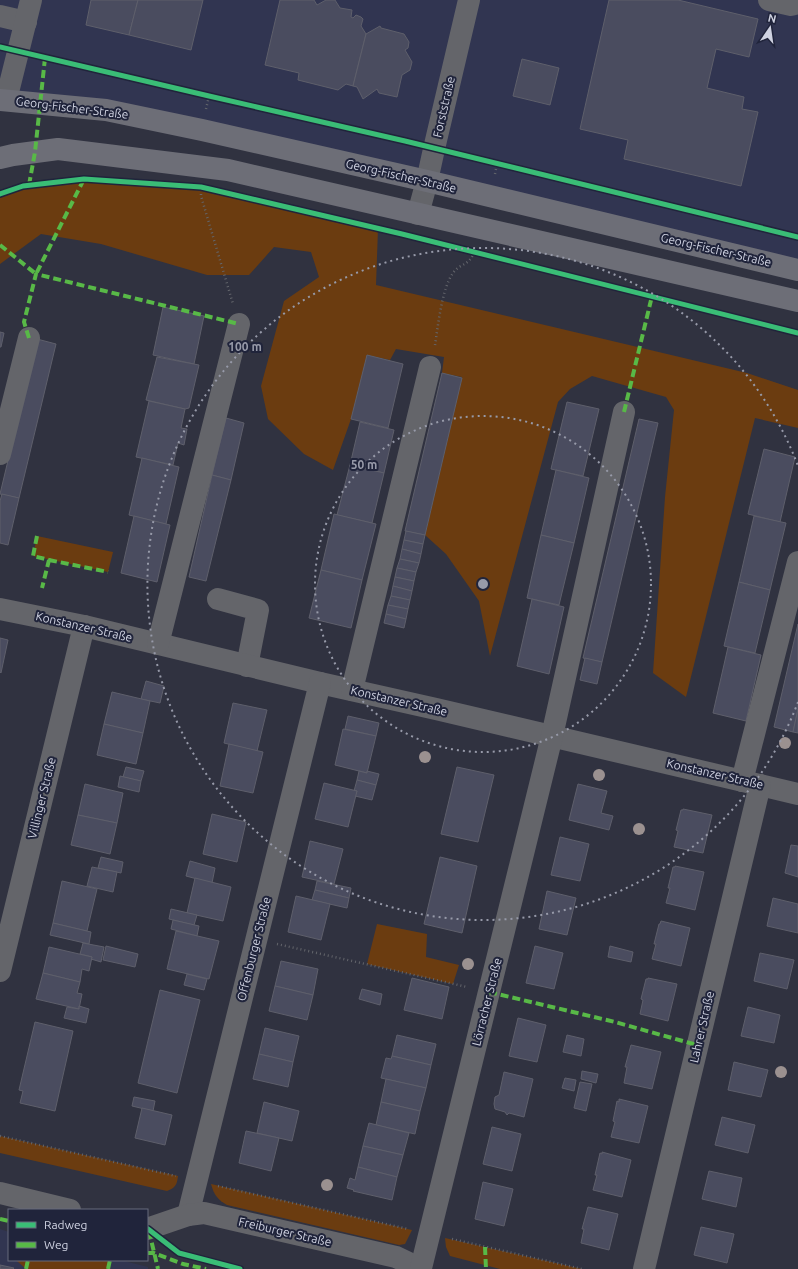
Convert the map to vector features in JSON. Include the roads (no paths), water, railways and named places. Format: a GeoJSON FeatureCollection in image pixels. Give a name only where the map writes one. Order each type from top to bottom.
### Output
{"type":"FeatureCollection","features":[{"type":"Feature","properties":{"kind":"main road","name":"Georg-Fischer-Straße"},"geometry":{"type":"LineString","coordinates":[[3,100],[106,110],[210,132],[427,181],[798,270]]}},
{"type":"Feature","properties":{"kind":"main road"},"geometry":{"type":"LineString","coordinates":[[0,158],[58,149],[222,169],[798,301]]}},
{"type":"Feature","properties":{"kind":"street"},"geometry":{"type":"LineString","coordinates":[[3,100],[31,0]]}},
{"type":"Feature","properties":{"kind":"street","name":"Forststraße"},"geometry":{"type":"LineString","coordinates":[[418,214],[469,0]]}},
{"type":"Feature","properties":{"kind":"street"},"geometry":{"type":"LineString","coordinates":[[769,0],[791,5],[798,3]]}},
{"type":"Feature","properties":{"kind":"street"},"geometry":{"type":"LineString","coordinates":[[0,16],[26,22]]}},
{"type":"Feature","properties":{"kind":"street"},"geometry":{"type":"LineString","coordinates":[[158,644],[239,324]]}},
{"type":"Feature","properties":{"kind":"street"},"geometry":{"type":"LineString","coordinates":[[0,454],[30,338]]}},
{"type":"Feature","properties":{"kind":"street"},"geometry":{"type":"LineString","coordinates":[[352,690],[430,368]]}},
{"type":"Feature","properties":{"kind":"street","name":"Lörracher Straße"},"geometry":{"type":"LineString","coordinates":[[421,1269],[552,736],[624,412]]}},
{"type":"Feature","properties":{"kind":"street","name":"Lahrer Straße"},"geometry":{"type":"LineString","coordinates":[[644,1269],[798,562]]}},
{"type":"Feature","properties":{"kind":"street"},"geometry":{"type":"LineString","coordinates":[[218,599],[258,610],[247,666]]}},
{"type":"Feature","properties":{"kind":"street","name":"Konstanzer Straße"},"geometry":{"type":"LineString","coordinates":[[0,609],[84,626],[247,666],[798,794]]}},
{"type":"Feature","properties":{"kind":"street","name":"Villinger Straße"},"geometry":{"type":"LineString","coordinates":[[0,970],[84,626]]}},
{"type":"Feature","properties":{"kind":"street","name":"Offenburger Straße"},"geometry":{"type":"LineString","coordinates":[[188,1215],[320,683]]}},
{"type":"Feature","properties":{"kind":"street"},"geometry":{"type":"LineString","coordinates":[[0,1193],[66,1209]]}},
{"type":"Feature","properties":{"kind":"street","name":"Freiburger Straße"},"geometry":{"type":"LineString","coordinates":[[148,1229],[188,1215],[204,1213],[396,1257],[421,1269]]}}]}
